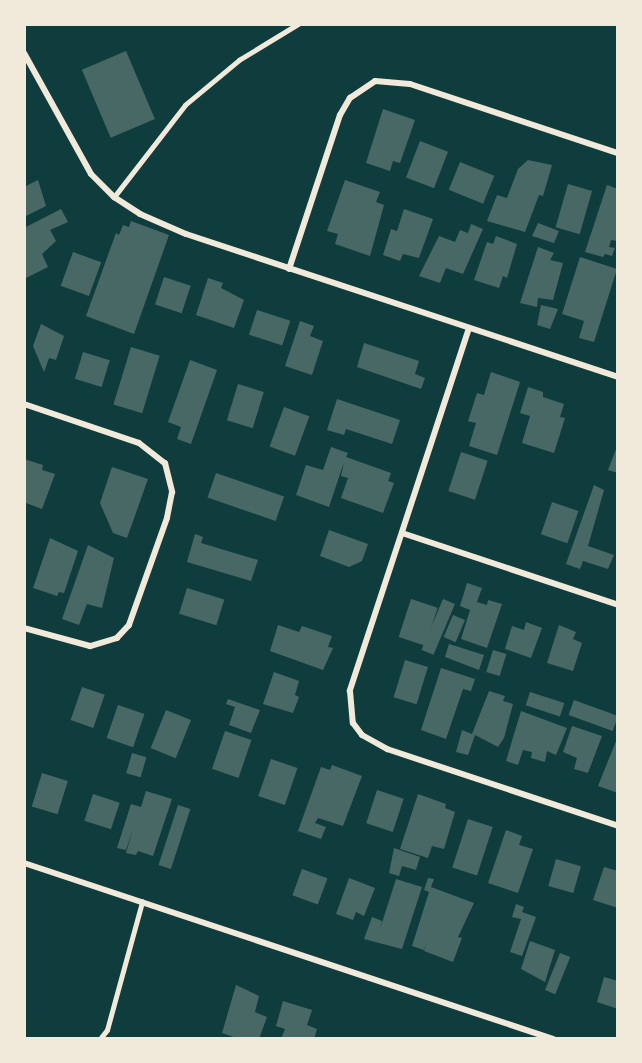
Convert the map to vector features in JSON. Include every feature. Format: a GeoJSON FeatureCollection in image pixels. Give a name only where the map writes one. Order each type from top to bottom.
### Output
{"type":"FeatureCollection","features":[{"type":"Feature","properties":{"kind":"street"},"geometry":{"type":"LineString","coordinates":[[24,53],[85,164],[114,197],[140,214],[186,234],[618,377]]}},
{"type":"Feature","properties":{"kind":"street"},"geometry":{"type":"LineString","coordinates":[[288,268],[340,115],[350,98],[375,81],[410,84],[618,153]]}},
{"type":"Feature","properties":{"kind":"street"},"geometry":{"type":"LineString","coordinates":[[469,328],[350,691],[350,709],[362,735],[387,749],[618,826]]}},
{"type":"Feature","properties":{"kind":"street"},"geometry":{"type":"LineString","coordinates":[[24,405],[139,443],[165,463],[172,492],[167,518],[129,625],[117,638],[90,646],[24,628]]}},
{"type":"Feature","properties":{"kind":"street"},"geometry":{"type":"LineString","coordinates":[[402,533],[618,605]]}},
{"type":"Feature","properties":{"kind":"street"},"geometry":{"type":"LineString","coordinates":[[24,863],[553,1039]]}},
{"type":"Feature","properties":{"kind":"lane"},"geometry":{"type":"LineString","coordinates":[[114,197],[185,105],[239,60],[298,24]]}},
{"type":"Feature","properties":{"kind":"lane"},"geometry":{"type":"LineString","coordinates":[[100,1039],[107,1030],[142,902]]}},
{"type":"Feature","properties":{"kind":"building"},"geometry":{"type":"Polygon","coordinates":[[[126,51],[155,119],[111,138],[82,70],[126,51]]]}},
{"type":"Feature","properties":{"kind":"building"},"geometry":{"type":"Polygon","coordinates":[[[383,109],[415,120],[400,163],[393,161],[390,171],[366,163],[383,109]]]}},
{"type":"Feature","properties":{"kind":"building"},"geometry":{"type":"Polygon","coordinates":[[[420,141],[448,152],[434,188],[406,177],[420,141]]]}},
{"type":"Feature","properties":{"kind":"building"},"geometry":{"type":"Polygon","coordinates":[[[528,160],[552,165],[543,196],[539,195],[525,232],[487,221],[497,195],[507,198],[518,169],[528,160]]]}},
{"type":"Feature","properties":{"kind":"building"},"geometry":{"type":"Polygon","coordinates":[[[460,162],[494,176],[483,204],[449,190],[460,162]]]}},
{"type":"Feature","properties":{"kind":"building"},"geometry":{"type":"Polygon","coordinates":[[[38,180],[46,206],[24,217],[24,187],[38,180]]]}},
{"type":"Feature","properties":{"kind":"building"},"geometry":{"type":"Polygon","coordinates":[[[345,180],[380,192],[376,202],[384,205],[370,256],[335,244],[338,234],[327,231],[345,180]]]}},
{"type":"Feature","properties":{"kind":"building"},"geometry":{"type":"Polygon","coordinates":[[[568,184],[592,191],[580,234],[556,227],[568,184]]]}},
{"type":"Feature","properties":{"kind":"building"},"geometry":{"type":"Polygon","coordinates":[[[607,185],[618,189],[618,241],[611,240],[609,247],[615,248],[612,256],[605,254],[603,257],[585,252],[607,185]]]}},
{"type":"Feature","properties":{"kind":"building"},"geometry":{"type":"Polygon","coordinates":[[[61,209],[68,222],[50,230],[56,241],[42,254],[48,267],[24,279],[24,228],[61,209]]]}},
{"type":"Feature","properties":{"kind":"building"},"geometry":{"type":"Polygon","coordinates":[[[404,209],[433,219],[419,258],[403,254],[400,261],[383,255],[391,229],[397,231],[404,209]]]}},
{"type":"Feature","properties":{"kind":"building"},"geometry":{"type":"Polygon","coordinates":[[[131,221],[169,235],[134,334],[86,316],[116,233],[119,235],[123,225],[129,227],[131,221]]]}},
{"type":"Feature","properties":{"kind":"building"},"geometry":{"type":"Polygon","coordinates":[[[538,223],[559,231],[554,243],[532,236],[538,223]]]}},
{"type":"Feature","properties":{"kind":"building"},"geometry":{"type":"Polygon","coordinates":[[[471,224],[483,229],[463,274],[446,268],[440,283],[419,276],[439,236],[455,242],[460,230],[468,233],[471,224]]]}},
{"type":"Feature","properties":{"kind":"building"},"geometry":{"type":"Polygon","coordinates":[[[496,236],[517,244],[507,278],[503,276],[499,288],[474,280],[487,242],[493,244],[496,236]]]}},
{"type":"Feature","properties":{"kind":"building"},"geometry":{"type":"Polygon","coordinates":[[[538,247],[554,253],[550,260],[563,263],[553,300],[538,298],[537,307],[520,303],[538,247]]]}},
{"type":"Feature","properties":{"kind":"building"},"geometry":{"type":"Polygon","coordinates":[[[73,252],[101,262],[89,296],[61,286],[73,252]]]}},
{"type":"Feature","properties":{"kind":"building"},"geometry":{"type":"Polygon","coordinates":[[[580,257],[617,269],[594,342],[579,338],[584,321],[562,314],[580,257]]]}},
{"type":"Feature","properties":{"kind":"building"},"geometry":{"type":"Polygon","coordinates":[[[164,277],[191,286],[182,313],[155,305],[164,277]]]}},
{"type":"Feature","properties":{"kind":"building"},"geometry":{"type":"Polygon","coordinates":[[[208,278],[223,283],[221,288],[244,300],[234,328],[196,315],[208,278]]]}},
{"type":"Feature","properties":{"kind":"building"},"geometry":{"type":"Polygon","coordinates":[[[541,305],[558,309],[550,329],[537,325],[541,305]]]}},
{"type":"Feature","properties":{"kind":"building"},"geometry":{"type":"Polygon","coordinates":[[[257,310],[290,321],[282,346],[249,335],[257,310]]]}},
{"type":"Feature","properties":{"kind":"building"},"geometry":{"type":"Polygon","coordinates":[[[300,321],[314,326],[310,336],[323,341],[312,375],[285,366],[300,321]]]}},
{"type":"Feature","properties":{"kind":"building"},"geometry":{"type":"Polygon","coordinates":[[[41,324],[64,336],[56,360],[49,358],[44,372],[33,346],[41,324]]]}},
{"type":"Feature","properties":{"kind":"building"},"geometry":{"type":"Polygon","coordinates":[[[364,343],[419,361],[415,374],[425,378],[421,389],[357,367],[364,343]]]}},
{"type":"Feature","properties":{"kind":"building"},"geometry":{"type":"Polygon","coordinates":[[[131,347],[160,356],[142,413],[113,404],[131,347]]]}},
{"type":"Feature","properties":{"kind":"building"},"geometry":{"type":"Polygon","coordinates":[[[83,352],[110,360],[102,387],[75,379],[83,352]]]}},
{"type":"Feature","properties":{"kind":"building"},"geometry":{"type":"Polygon","coordinates":[[[190,360],[217,370],[191,444],[177,439],[181,427],[168,422],[190,360]]]}},
{"type":"Feature","properties":{"kind":"building"},"geometry":{"type":"Polygon","coordinates":[[[491,372],[520,382],[497,455],[469,446],[476,423],[468,421],[477,393],[484,395],[491,372]]]}},
{"type":"Feature","properties":{"kind":"building"},"geometry":{"type":"Polygon","coordinates":[[[238,384],[264,392],[253,428],[227,420],[238,384]]]}},
{"type":"Feature","properties":{"kind":"building"},"geometry":{"type":"Polygon","coordinates":[[[528,387],[543,392],[543,397],[564,404],[560,417],[565,418],[554,453],[522,443],[530,416],[520,413],[528,387]]]}},
{"type":"Feature","properties":{"kind":"building"},"geometry":{"type":"Polygon","coordinates":[[[337,399],[400,420],[392,444],[346,429],[344,435],[327,430],[337,399]]]}},
{"type":"Feature","properties":{"kind":"building"},"geometry":{"type":"Polygon","coordinates":[[[284,407],[309,416],[295,456],[270,446],[284,407]]]}},
{"type":"Feature","properties":{"kind":"building"},"geometry":{"type":"Polygon","coordinates":[[[618,444],[618,473],[608,470],[618,444]]]}},
{"type":"Feature","properties":{"kind":"building"},"geometry":{"type":"Polygon","coordinates":[[[331,447],[348,453],[346,457],[391,473],[388,481],[394,483],[383,513],[341,498],[348,478],[341,476],[344,462],[329,507],[296,495],[306,465],[323,470],[331,447]]]}},
{"type":"Feature","properties":{"kind":"building"},"geometry":{"type":"Polygon","coordinates":[[[461,452],[488,461],[475,500],[448,491],[461,452]]]}},
{"type":"Feature","properties":{"kind":"building"},"geometry":{"type":"Polygon","coordinates":[[[24,459],[43,465],[42,470],[55,474],[42,509],[26,503],[24,459]]]}},
{"type":"Feature","properties":{"kind":"building"},"geometry":{"type":"Polygon","coordinates":[[[112,467],[148,479],[127,538],[113,533],[100,503],[112,467]]]}},
{"type":"Feature","properties":{"kind":"building"},"geometry":{"type":"Polygon","coordinates":[[[216,473],[284,496],[276,521],[208,498],[216,473]]]}},
{"type":"Feature","properties":{"kind":"building"},"geometry":{"type":"Polygon","coordinates":[[[594,485],[604,490],[588,546],[614,555],[608,569],[583,561],[580,569],[566,564],[594,485]]]}},
{"type":"Feature","properties":{"kind":"building"},"geometry":{"type":"Polygon","coordinates":[[[552,502],[578,511],[567,543],[541,534],[552,502]]]}},
{"type":"Feature","properties":{"kind":"building"},"geometry":{"type":"Polygon","coordinates":[[[329,530],[368,544],[362,561],[349,567],[320,556],[329,530]]]}},
{"type":"Feature","properties":{"kind":"building"},"geometry":{"type":"Polygon","coordinates":[[[195,534],[203,537],[201,543],[258,560],[251,581],[187,562],[195,534]]]}},
{"type":"Feature","properties":{"kind":"building"},"geometry":{"type":"Polygon","coordinates":[[[50,538],[78,551],[64,593],[59,592],[57,596],[33,588],[50,538]]]}},
{"type":"Feature","properties":{"kind":"building"},"geometry":{"type":"Polygon","coordinates":[[[88,545],[114,558],[102,608],[87,604],[79,625],[62,619],[88,545]]]}},
{"type":"Feature","properties":{"kind":"building"},"geometry":{"type":"Polygon","coordinates":[[[467,583],[482,588],[477,602],[487,605],[488,600],[502,604],[487,648],[461,639],[470,610],[460,606],[467,583]]]}},
{"type":"Feature","properties":{"kind":"building"},"geometry":{"type":"Polygon","coordinates":[[[187,588],[224,599],[216,625],[179,614],[187,588]]]}},
{"type":"Feature","properties":{"kind":"building"},"geometry":{"type":"Polygon","coordinates":[[[411,599],[438,608],[425,646],[399,637],[411,599]]]}},
{"type":"Feature","properties":{"kind":"building"},"geometry":{"type":"Polygon","coordinates":[[[443,599],[455,604],[433,655],[422,650],[443,599]]]}},
{"type":"Feature","properties":{"kind":"building"},"geometry":{"type":"Polygon","coordinates":[[[453,615],[465,620],[456,642],[444,637],[453,615]]]}},
{"type":"Feature","properties":{"kind":"building"},"geometry":{"type":"Polygon","coordinates":[[[526,622],[542,628],[531,658],[505,649],[512,626],[524,630],[526,622]]]}},
{"type":"Feature","properties":{"kind":"building"},"geometry":{"type":"Polygon","coordinates":[[[278,625],[299,632],[302,626],[332,636],[328,647],[333,648],[323,670],[270,651],[278,625]]]}},
{"type":"Feature","properties":{"kind":"building"},"geometry":{"type":"Polygon","coordinates":[[[559,625],[576,632],[573,639],[582,643],[573,671],[547,663],[559,625]]]}},
{"type":"Feature","properties":{"kind":"building"},"geometry":{"type":"Polygon","coordinates":[[[449,644],[484,655],[479,670],[445,657],[449,644]]]}},
{"type":"Feature","properties":{"kind":"building"},"geometry":{"type":"Polygon","coordinates":[[[493,650],[506,654],[500,676],[486,672],[493,650]]]}},
{"type":"Feature","properties":{"kind":"building"},"geometry":{"type":"Polygon","coordinates":[[[405,660],[428,667],[417,704],[394,697],[405,660]]]}},
{"type":"Feature","properties":{"kind":"building"},"geometry":{"type":"Polygon","coordinates":[[[441,668],[475,679],[471,691],[463,689],[446,739],[421,730],[441,668]]]}},
{"type":"Feature","properties":{"kind":"building"},"geometry":{"type":"Polygon","coordinates":[[[274,672],[299,681],[295,695],[299,697],[293,713],[263,704],[274,672]]]}},
{"type":"Feature","properties":{"kind":"building"},"geometry":{"type":"Polygon","coordinates":[[[82,687],[105,695],[93,728],[71,720],[82,687]]]}},
{"type":"Feature","properties":{"kind":"building"},"geometry":{"type":"Polygon","coordinates":[[[489,691],[505,696],[503,701],[513,704],[504,738],[498,747],[475,735],[468,755],[456,752],[462,730],[472,734],[489,691]]]}},
{"type":"Feature","properties":{"kind":"building"},"geometry":{"type":"Polygon","coordinates":[[[530,692],[564,703],[560,716],[526,705],[530,692]]]}},
{"type":"Feature","properties":{"kind":"building"},"geometry":{"type":"Polygon","coordinates":[[[228,699],[260,710],[251,733],[229,725],[235,707],[226,704],[228,699]]]}},
{"type":"Feature","properties":{"kind":"building"},"geometry":{"type":"Polygon","coordinates":[[[574,700],[618,716],[613,731],[569,715],[574,700]]]}},
{"type":"Feature","properties":{"kind":"building"},"geometry":{"type":"Polygon","coordinates":[[[118,705],[144,714],[133,747],[107,738],[118,705]]]}},
{"type":"Feature","properties":{"kind":"building"},"geometry":{"type":"Polygon","coordinates":[[[166,710],[191,720],[176,758],[151,748],[166,710]]]}},
{"type":"Feature","properties":{"kind":"building"},"geometry":{"type":"Polygon","coordinates":[[[521,711],[567,728],[556,755],[547,751],[545,762],[531,758],[532,752],[523,750],[518,765],[506,761],[521,711]]]}},
{"type":"Feature","properties":{"kind":"building"},"geometry":{"type":"Polygon","coordinates":[[[572,726],[602,736],[588,773],[574,769],[577,758],[563,752],[572,726]]]}},
{"type":"Feature","properties":{"kind":"building"},"geometry":{"type":"Polygon","coordinates":[[[225,731],[251,740],[238,778],[212,769],[225,731]]]}},
{"type":"Feature","properties":{"kind":"building"},"geometry":{"type":"Polygon","coordinates":[[[618,736],[618,793],[598,786],[618,736]]]}},
{"type":"Feature","properties":{"kind":"building"},"geometry":{"type":"Polygon","coordinates":[[[132,753],[146,757],[141,777],[126,773],[132,753]]]}},
{"type":"Feature","properties":{"kind":"building"},"geometry":{"type":"Polygon","coordinates":[[[271,759],[297,768],[285,805],[258,796],[271,759]]]}},
{"type":"Feature","properties":{"kind":"building"},"geometry":{"type":"Polygon","coordinates":[[[332,765],[362,776],[343,826],[318,818],[315,823],[326,827],[321,839],[298,831],[321,767],[330,770],[332,765]]]}},
{"type":"Feature","properties":{"kind":"building"},"geometry":{"type":"Polygon","coordinates":[[[42,773],[68,781],[58,814],[32,806],[42,773]]]}},
{"type":"Feature","properties":{"kind":"building"},"geometry":{"type":"Polygon","coordinates":[[[377,790],[404,799],[393,832],[366,823],[377,790]]]}},
{"type":"Feature","properties":{"kind":"building"},"geometry":{"type":"Polygon","coordinates":[[[146,791],[172,799],[153,856],[138,851],[136,855],[126,853],[133,829],[126,850],[117,848],[131,804],[141,807],[146,791]]]}},
{"type":"Feature","properties":{"kind":"building"},"geometry":{"type":"Polygon","coordinates":[[[93,794],[120,803],[111,829],[84,821],[93,794]]]}},
{"type":"Feature","properties":{"kind":"building"},"geometry":{"type":"Polygon","coordinates":[[[418,794],[446,804],[445,808],[455,812],[444,849],[432,846],[428,858],[400,849],[418,794]]]}},
{"type":"Feature","properties":{"kind":"building"},"geometry":{"type":"Polygon","coordinates":[[[178,805],[190,809],[171,869],[159,865],[178,805]]]}},
{"type":"Feature","properties":{"kind":"building"},"geometry":{"type":"Polygon","coordinates":[[[468,819],[493,827],[477,876],[452,868],[468,819]]]}},
{"type":"Feature","properties":{"kind":"building"},"geometry":{"type":"Polygon","coordinates":[[[506,830],[522,836],[519,845],[533,849],[518,893],[488,883],[506,830]]]}},
{"type":"Feature","properties":{"kind":"building"},"geometry":{"type":"Polygon","coordinates":[[[394,848],[420,857],[416,870],[402,866],[399,876],[389,873],[394,848]]]}},
{"type":"Feature","properties":{"kind":"building"},"geometry":{"type":"Polygon","coordinates":[[[556,859],[581,866],[573,893],[548,886],[556,859]]]}},
{"type":"Feature","properties":{"kind":"building"},"geometry":{"type":"Polygon","coordinates":[[[604,867],[618,871],[618,908],[593,900],[604,867]]]}},
{"type":"Feature","properties":{"kind":"building"},"geometry":{"type":"Polygon","coordinates":[[[302,869],[327,878],[318,905],[292,895],[302,869]]]}},
{"type":"Feature","properties":{"kind":"building"},"geometry":{"type":"Polygon","coordinates":[[[349,878],[375,888],[364,916],[356,912],[353,920],[336,914],[349,878]]]}},
{"type":"Feature","properties":{"kind":"building"},"geometry":{"type":"Polygon","coordinates":[[[428,878],[434,879],[431,887],[474,903],[458,937],[462,938],[453,962],[424,951],[427,942],[424,950],[412,946],[429,892],[424,890],[428,878]]]}},
{"type":"Feature","properties":{"kind":"building"},"geometry":{"type":"Polygon","coordinates":[[[396,879],[422,887],[402,949],[364,939],[372,917],[382,921],[380,929],[396,879]]]}},
{"type":"Feature","properties":{"kind":"building"},"geometry":{"type":"Polygon","coordinates":[[[516,904],[524,907],[522,912],[536,917],[522,956],[510,952],[521,919],[512,917],[516,904]]]}},
{"type":"Feature","properties":{"kind":"building"},"geometry":{"type":"Polygon","coordinates":[[[530,941],[555,950],[545,982],[521,969],[530,941]]]}},
{"type":"Feature","properties":{"kind":"building"},"geometry":{"type":"Polygon","coordinates":[[[560,953],[570,957],[555,994],[545,990],[560,953]]]}},
{"type":"Feature","properties":{"kind":"building"},"geometry":{"type":"Polygon","coordinates":[[[604,977],[618,981],[618,1009],[597,1002],[604,977]]]}},
{"type":"Feature","properties":{"kind":"building"},"geometry":{"type":"Polygon","coordinates":[[[236,985],[259,996],[255,1012],[267,1017],[259,1039],[239,1039],[222,1033],[236,985]]]}},
{"type":"Feature","properties":{"kind":"building"},"geometry":{"type":"Polygon","coordinates":[[[283,1001],[312,1010],[307,1025],[317,1029],[314,1039],[281,1039],[285,1029],[276,1026],[283,1001]]]}}]}
